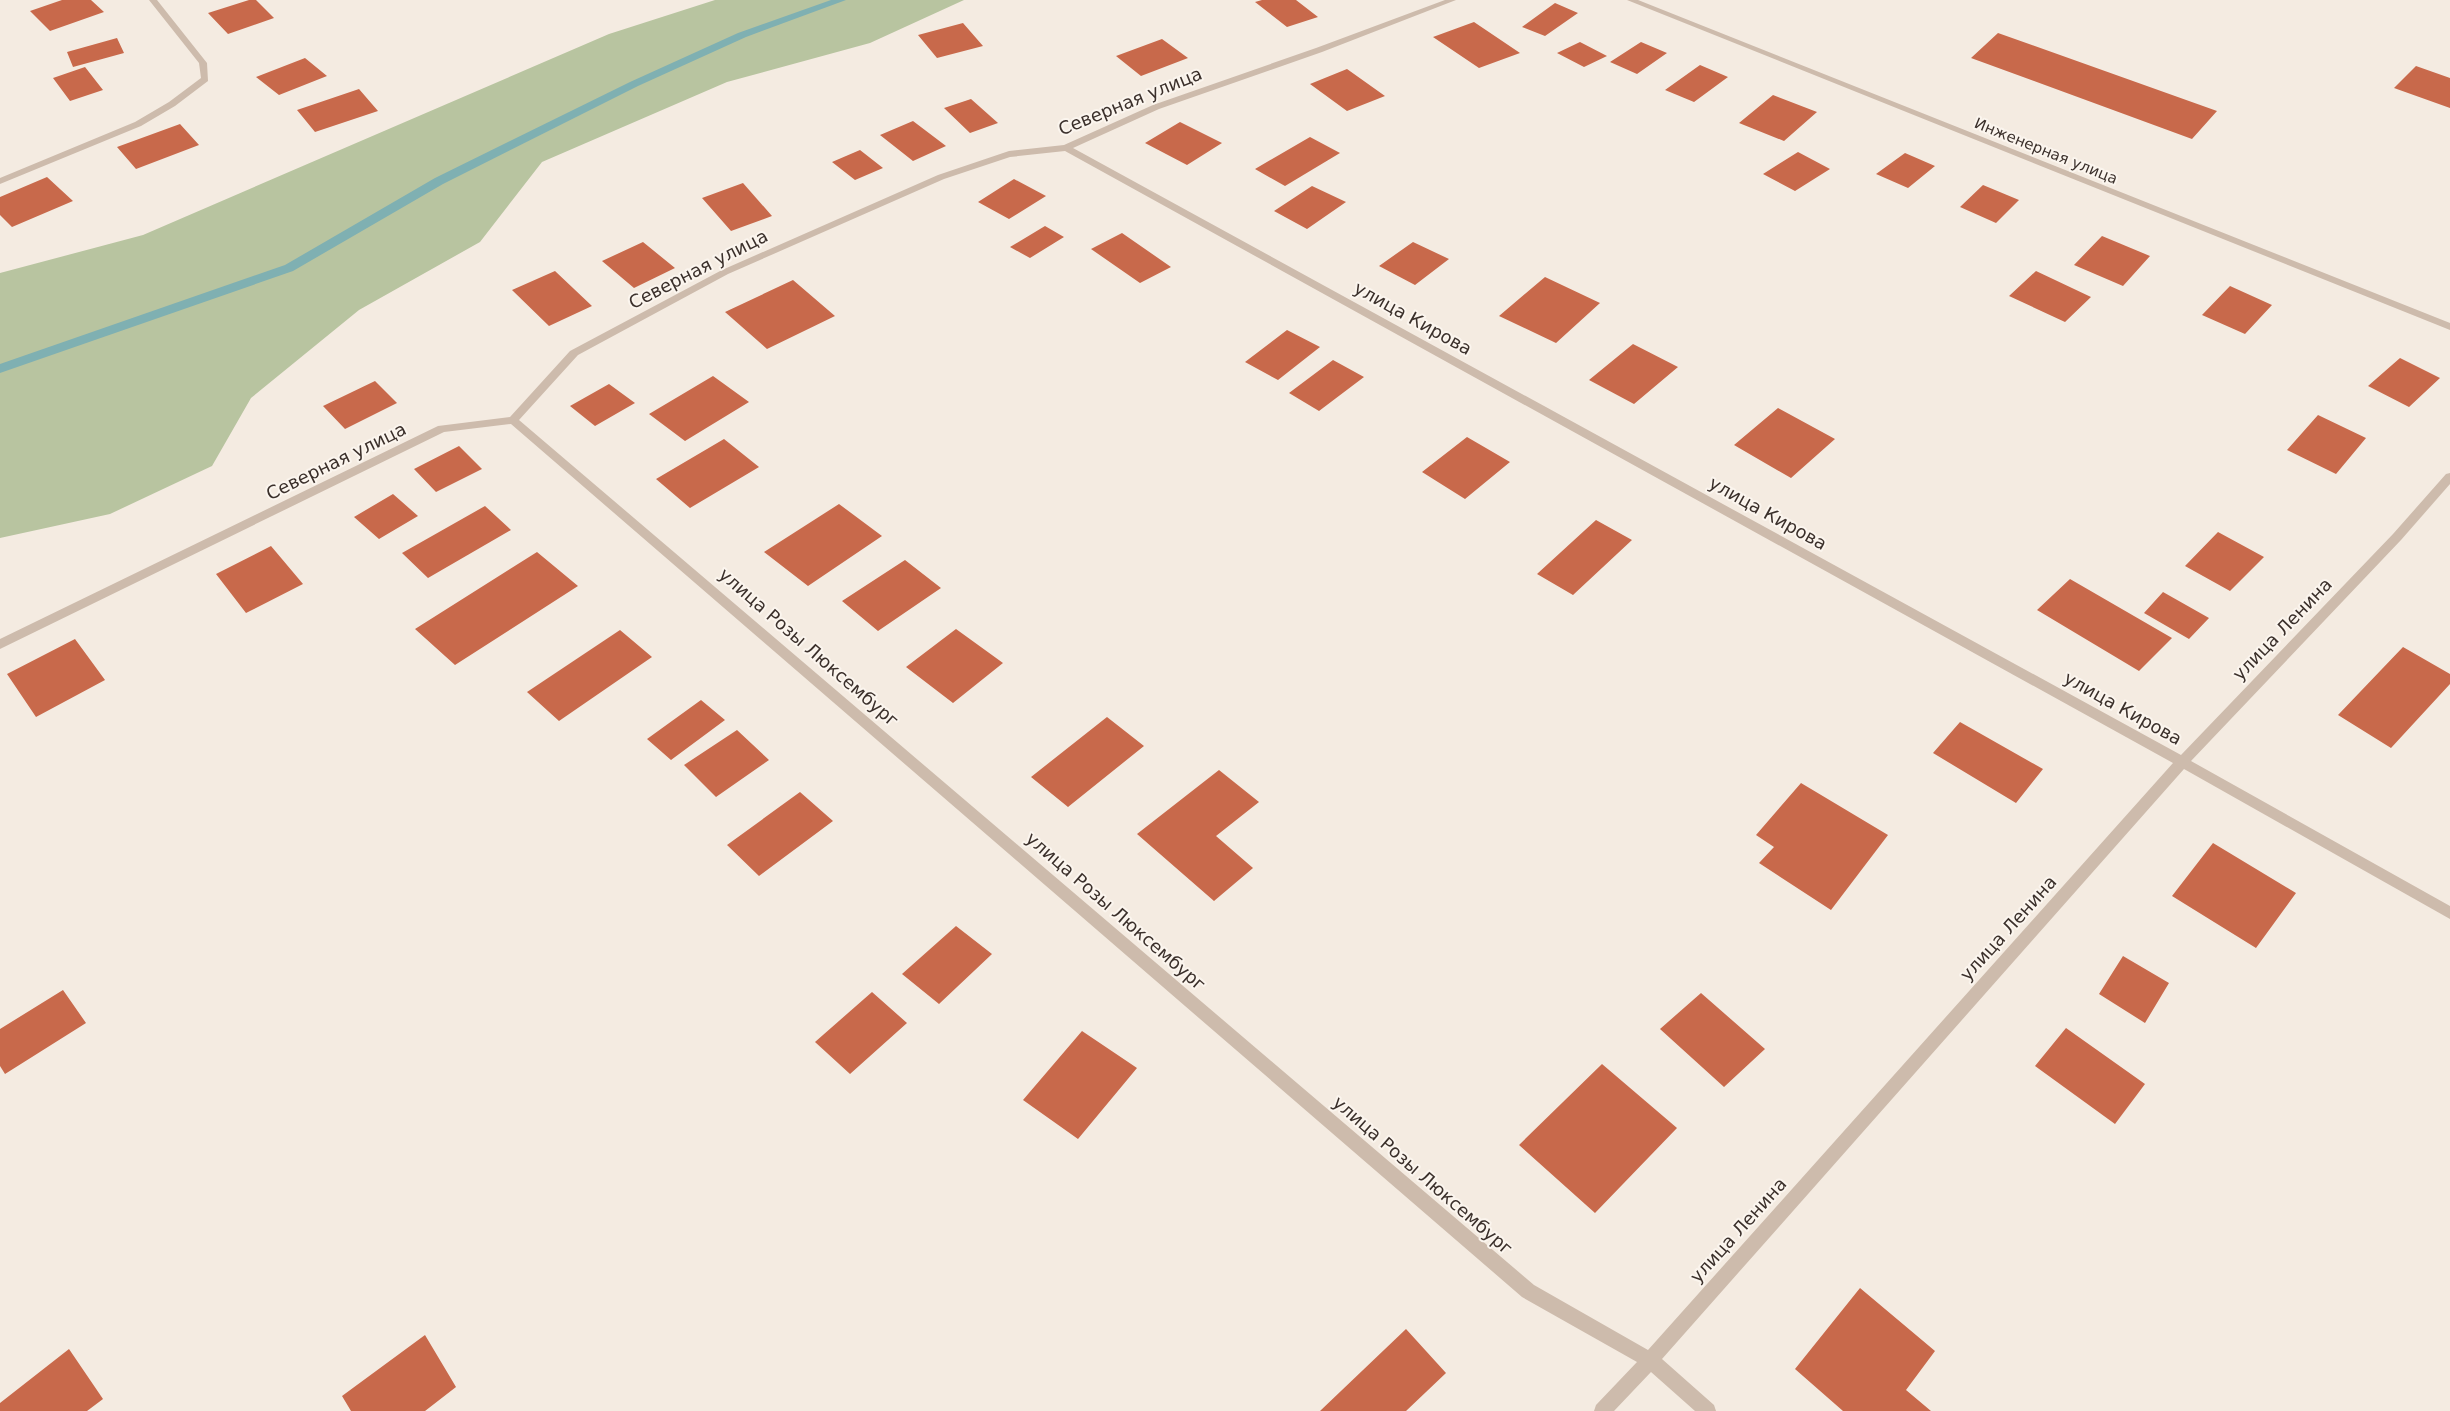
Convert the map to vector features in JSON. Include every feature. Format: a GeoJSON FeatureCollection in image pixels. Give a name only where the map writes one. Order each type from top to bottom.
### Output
{"type":"FeatureCollection","features":[{"type":"Feature","properties":{"kind":"street"},"geometry":{"type":"LineString","coordinates":[[0,181],[138,124],[172,104],[205,78],[204,63],[153,0]]}},
{"type":"Feature","properties":{"kind":"street","name":"Северная улица"},"geometry":{"type":"LineString","coordinates":[[0,644],[442,429],[513,420],[574,353],[725,272],[941,177],[1009,154],[1066,148],[1156,107],[1319,50],[1452,0]]}},
{"type":"Feature","properties":{"kind":"street","name":"Инженерная улица"},"geometry":{"type":"LineString","coordinates":[[1631,0],[2450,327]]}},
{"type":"Feature","properties":{"kind":"street","name":"улица Кирова"},"geometry":{"type":"LineString","coordinates":[[1066,148],[2182,762],[2450,912]]}},
{"type":"Feature","properties":{"kind":"street","name":"улица Розы Люксембург"},"geometry":{"type":"LineString","coordinates":[[513,420],[1528,1291],[1650,1360],[1708,1411]]}},
{"type":"Feature","properties":{"kind":"street","name":"улица Ленина"},"geometry":{"type":"LineString","coordinates":[[1602,1411],[1650,1360],[2182,762],[2397,537],[2450,477]]}},
{"type":"Feature","properties":{"kind":"green space"},"geometry":{"type":"Polygon","coordinates":[[[715,0],[964,0],[870,43],[727,82],[542,162],[480,242],[359,310],[251,398],[212,466],[110,514],[0,538],[0,273],[143,235],[609,34],[715,0]]]}},
{"type":"Feature","properties":{"kind":"building"},"geometry":{"type":"Polygon","coordinates":[[[62,0],[91,0],[104,12],[50,31],[30,11],[62,0]]]}},
{"type":"Feature","properties":{"kind":"building"},"geometry":{"type":"Polygon","coordinates":[[[249,0],[256,0],[274,18],[228,34],[208,13],[249,0]]]}},
{"type":"Feature","properties":{"kind":"building"},"geometry":{"type":"Polygon","coordinates":[[[1262,0],[1296,0],[1318,17],[1287,27],[1255,2],[1262,0]]]}},
{"type":"Feature","properties":{"kind":"building"},"geometry":{"type":"Polygon","coordinates":[[[1555,3],[1578,13],[1545,36],[1522,27],[1555,3]]]}},
{"type":"Feature","properties":{"kind":"building"},"geometry":{"type":"Polygon","coordinates":[[[1474,22],[1520,53],[1479,68],[1433,37],[1474,22]]]}},
{"type":"Feature","properties":{"kind":"building"},"geometry":{"type":"Polygon","coordinates":[[[963,23],[983,46],[937,58],[918,35],[963,23]]]}},
{"type":"Feature","properties":{"kind":"building"},"geometry":{"type":"Polygon","coordinates":[[[1998,33],[2217,111],[2192,139],[1971,58],[1998,33]]]}},
{"type":"Feature","properties":{"kind":"building"},"geometry":{"type":"Polygon","coordinates":[[[117,38],[124,53],[73,67],[67,52],[117,38]]]}},
{"type":"Feature","properties":{"kind":"building"},"geometry":{"type":"Polygon","coordinates":[[[1162,39],[1188,58],[1141,76],[1116,56],[1162,39]]]}},
{"type":"Feature","properties":{"kind":"building"},"geometry":{"type":"Polygon","coordinates":[[[1580,42],[1607,56],[1584,67],[1557,53],[1580,42]]]}},
{"type":"Feature","properties":{"kind":"building"},"geometry":{"type":"Polygon","coordinates":[[[1641,42],[1667,53],[1637,74],[1610,62],[1641,42]]]}},
{"type":"Feature","properties":{"kind":"building"},"geometry":{"type":"Polygon","coordinates":[[[305,58],[327,76],[279,95],[256,77],[305,58]]]}},
{"type":"Feature","properties":{"kind":"building"},"geometry":{"type":"Polygon","coordinates":[[[1700,65],[1728,77],[1694,102],[1665,90],[1700,65]]]}},
{"type":"Feature","properties":{"kind":"building"},"geometry":{"type":"Polygon","coordinates":[[[2416,66],[2450,78],[2450,108],[2394,88],[2416,66]]]}},
{"type":"Feature","properties":{"kind":"building"},"geometry":{"type":"Polygon","coordinates":[[[85,67],[103,90],[70,101],[53,78],[85,67]]]}},
{"type":"Feature","properties":{"kind":"building"},"geometry":{"type":"Polygon","coordinates":[[[1347,69],[1385,96],[1347,111],[1310,84],[1347,69]]]}},
{"type":"Feature","properties":{"kind":"building"},"geometry":{"type":"Polygon","coordinates":[[[359,89],[378,111],[315,132],[297,110],[359,89]]]}},
{"type":"Feature","properties":{"kind":"building"},"geometry":{"type":"Polygon","coordinates":[[[1773,95],[1817,112],[1784,141],[1739,123],[1773,95]]]}},
{"type":"Feature","properties":{"kind":"building"},"geometry":{"type":"Polygon","coordinates":[[[971,99],[998,123],[970,133],[944,108],[971,99]]]}},
{"type":"Feature","properties":{"kind":"building"},"geometry":{"type":"Polygon","coordinates":[[[913,121],[946,146],[913,161],[880,135],[913,121]]]}},
{"type":"Feature","properties":{"kind":"building"},"geometry":{"type":"Polygon","coordinates":[[[1180,122],[1222,143],[1187,165],[1145,143],[1180,122]]]}},
{"type":"Feature","properties":{"kind":"building"},"geometry":{"type":"Polygon","coordinates":[[[180,124],[199,145],[136,169],[117,147],[180,124]]]}},
{"type":"Feature","properties":{"kind":"building"},"geometry":{"type":"Polygon","coordinates":[[[1310,137],[1340,153],[1285,186],[1255,169],[1310,137]]]}},
{"type":"Feature","properties":{"kind":"building"},"geometry":{"type":"Polygon","coordinates":[[[860,150],[883,168],[855,180],[832,162],[860,150]]]}},
{"type":"Feature","properties":{"kind":"building"},"geometry":{"type":"Polygon","coordinates":[[[1798,152],[1830,169],[1795,191],[1763,174],[1798,152]]]}},
{"type":"Feature","properties":{"kind":"building"},"geometry":{"type":"Polygon","coordinates":[[[1905,153],[1935,166],[1908,188],[1876,174],[1905,153]]]}},
{"type":"Feature","properties":{"kind":"building"},"geometry":{"type":"Polygon","coordinates":[[[47,177],[73,201],[12,227],[0,215],[0,197],[47,177]]]}},
{"type":"Feature","properties":{"kind":"building"},"geometry":{"type":"Polygon","coordinates":[[[1014,179],[1046,196],[1009,219],[978,202],[1014,179]]]}},
{"type":"Feature","properties":{"kind":"building"},"geometry":{"type":"Polygon","coordinates":[[[743,183],[772,216],[731,231],[702,198],[743,183]]]}},
{"type":"Feature","properties":{"kind":"building"},"geometry":{"type":"Polygon","coordinates":[[[1983,185],[2019,200],[1996,223],[1960,207],[1983,185]]]}},
{"type":"Feature","properties":{"kind":"building"},"geometry":{"type":"Polygon","coordinates":[[[1312,186],[1346,202],[1307,229],[1274,211],[1312,186]]]}},
{"type":"Feature","properties":{"kind":"building"},"geometry":{"type":"Polygon","coordinates":[[[1045,226],[1064,237],[1030,258],[1010,247],[1045,226]]]}},
{"type":"Feature","properties":{"kind":"building"},"geometry":{"type":"Polygon","coordinates":[[[1122,233],[1171,267],[1140,283],[1091,249],[1122,233]]]}},
{"type":"Feature","properties":{"kind":"building"},"geometry":{"type":"Polygon","coordinates":[[[2102,236],[2150,256],[2123,286],[2074,265],[2102,236]]]}},
{"type":"Feature","properties":{"kind":"building"},"geometry":{"type":"Polygon","coordinates":[[[643,242],[675,268],[634,288],[602,261],[643,242]]]}},
{"type":"Feature","properties":{"kind":"building"},"geometry":{"type":"Polygon","coordinates":[[[1413,242],[1449,259],[1415,285],[1379,266],[1413,242]]]}},
{"type":"Feature","properties":{"kind":"building"},"geometry":{"type":"Polygon","coordinates":[[[555,271],[592,306],[549,326],[512,290],[555,271]]]}},
{"type":"Feature","properties":{"kind":"building"},"geometry":{"type":"Polygon","coordinates":[[[2036,271],[2091,297],[2065,322],[2009,296],[2036,271]]]}},
{"type":"Feature","properties":{"kind":"building"},"geometry":{"type":"Polygon","coordinates":[[[1545,277],[1600,303],[1556,343],[1499,316],[1545,277]]]}},
{"type":"Feature","properties":{"kind":"building"},"geometry":{"type":"Polygon","coordinates":[[[793,280],[835,316],[767,349],[725,312],[793,280]]]}},
{"type":"Feature","properties":{"kind":"building"},"geometry":{"type":"Polygon","coordinates":[[[2230,286],[2272,305],[2245,334],[2202,315],[2230,286]]]}},
{"type":"Feature","properties":{"kind":"building"},"geometry":{"type":"Polygon","coordinates":[[[1287,330],[1320,347],[1278,380],[1245,362],[1287,330]]]}},
{"type":"Feature","properties":{"kind":"building"},"geometry":{"type":"Polygon","coordinates":[[[1633,344],[1678,367],[1634,404],[1589,380],[1633,344]]]}},
{"type":"Feature","properties":{"kind":"building"},"geometry":{"type":"Polygon","coordinates":[[[2400,358],[2440,378],[2409,407],[2368,386],[2400,358]]]}},
{"type":"Feature","properties":{"kind":"building"},"geometry":{"type":"Polygon","coordinates":[[[1333,360],[1364,377],[1319,411],[1289,393],[1333,360]]]}},
{"type":"Feature","properties":{"kind":"building"},"geometry":{"type":"Polygon","coordinates":[[[713,376],[749,402],[685,441],[649,414],[713,376]]]}},
{"type":"Feature","properties":{"kind":"building"},"geometry":{"type":"Polygon","coordinates":[[[375,381],[397,403],[345,429],[323,406],[375,381]]]}},
{"type":"Feature","properties":{"kind":"building"},"geometry":{"type":"Polygon","coordinates":[[[609,384],[635,403],[595,426],[570,406],[609,384]]]}},
{"type":"Feature","properties":{"kind":"building"},"geometry":{"type":"Polygon","coordinates":[[[1778,408],[1835,439],[1791,478],[1734,445],[1778,408]]]}},
{"type":"Feature","properties":{"kind":"building"},"geometry":{"type":"Polygon","coordinates":[[[2318,415],[2366,438],[2336,474],[2287,450],[2318,415]]]}},
{"type":"Feature","properties":{"kind":"building"},"geometry":{"type":"Polygon","coordinates":[[[1467,437],[1510,462],[1465,499],[1422,472],[1467,437]]]}},
{"type":"Feature","properties":{"kind":"building"},"geometry":{"type":"Polygon","coordinates":[[[724,439],[759,467],[690,508],[656,479],[724,439]]]}},
{"type":"Feature","properties":{"kind":"building"},"geometry":{"type":"Polygon","coordinates":[[[459,446],[482,469],[436,492],[414,469],[459,446]]]}},
{"type":"Feature","properties":{"kind":"building"},"geometry":{"type":"Polygon","coordinates":[[[393,494],[418,516],[379,539],[354,517],[393,494]]]}},
{"type":"Feature","properties":{"kind":"building"},"geometry":{"type":"Polygon","coordinates":[[[839,504],[882,536],[808,586],[764,552],[839,504]]]}},
{"type":"Feature","properties":{"kind":"building"},"geometry":{"type":"Polygon","coordinates":[[[485,506],[511,530],[428,578],[402,553],[485,506]]]}},
{"type":"Feature","properties":{"kind":"building"},"geometry":{"type":"Polygon","coordinates":[[[1596,520],[1632,540],[1573,595],[1537,574],[1596,520]]]}},
{"type":"Feature","properties":{"kind":"building"},"geometry":{"type":"Polygon","coordinates":[[[2218,532],[2264,557],[2230,591],[2185,566],[2218,532]]]}},
{"type":"Feature","properties":{"kind":"building"},"geometry":{"type":"Polygon","coordinates":[[[271,546],[303,584],[246,613],[216,574],[271,546]]]}},
{"type":"Feature","properties":{"kind":"building"},"geometry":{"type":"Polygon","coordinates":[[[537,552],[578,586],[455,665],[415,629],[537,552]]]}},
{"type":"Feature","properties":{"kind":"building"},"geometry":{"type":"Polygon","coordinates":[[[905,560],[941,588],[878,631],[842,601],[905,560]]]}},
{"type":"Feature","properties":{"kind":"building"},"geometry":{"type":"Polygon","coordinates":[[[2070,579],[2172,638],[2139,671],[2037,610],[2070,579]]]}},
{"type":"Feature","properties":{"kind":"building"},"geometry":{"type":"Polygon","coordinates":[[[2163,592],[2209,618],[2189,639],[2144,613],[2163,592]]]}},
{"type":"Feature","properties":{"kind":"building"},"geometry":{"type":"Polygon","coordinates":[[[956,629],[1003,663],[953,703],[906,667],[956,629]]]}},
{"type":"Feature","properties":{"kind":"building"},"geometry":{"type":"Polygon","coordinates":[[[620,630],[652,657],[559,721],[527,692],[620,630]]]}},
{"type":"Feature","properties":{"kind":"building"},"geometry":{"type":"Polygon","coordinates":[[[75,639],[105,680],[36,717],[7,674],[75,639]]]}},
{"type":"Feature","properties":{"kind":"building"},"geometry":{"type":"Polygon","coordinates":[[[2403,647],[2450,674],[2450,684],[2391,748],[2338,715],[2403,647]]]}},
{"type":"Feature","properties":{"kind":"building"},"geometry":{"type":"Polygon","coordinates":[[[701,700],[725,720],[671,760],[647,739],[701,700]]]}},
{"type":"Feature","properties":{"kind":"building"},"geometry":{"type":"Polygon","coordinates":[[[1107,717],[1144,746],[1068,807],[1031,777],[1107,717]]]}},
{"type":"Feature","properties":{"kind":"building"},"geometry":{"type":"Polygon","coordinates":[[[1960,722],[2043,769],[2016,803],[1933,753],[1960,722]]]}},
{"type":"Feature","properties":{"kind":"building"},"geometry":{"type":"Polygon","coordinates":[[[737,730],[769,760],[716,797],[684,765],[737,730]]]}},
{"type":"Feature","properties":{"kind":"building"},"geometry":{"type":"Polygon","coordinates":[[[1219,770],[1259,802],[1216,836],[1253,868],[1214,901],[1137,834],[1219,770]]]}},
{"type":"Feature","properties":{"kind":"building"},"geometry":{"type":"Polygon","coordinates":[[[1801,783],[1888,835],[1831,910],[1759,863],[1774,847],[1756,835],[1801,783]]]}},
{"type":"Feature","properties":{"kind":"building"},"geometry":{"type":"Polygon","coordinates":[[[800,792],[833,821],[759,876],[727,845],[800,792]]]}},
{"type":"Feature","properties":{"kind":"building"},"geometry":{"type":"Polygon","coordinates":[[[2213,843],[2296,893],[2256,948],[2172,896],[2213,843]]]}},
{"type":"Feature","properties":{"kind":"building"},"geometry":{"type":"Polygon","coordinates":[[[956,926],[992,954],[939,1004],[902,974],[956,926]]]}},
{"type":"Feature","properties":{"kind":"building"},"geometry":{"type":"Polygon","coordinates":[[[2123,956],[2169,983],[2145,1023],[2099,994],[2123,956]]]}},
{"type":"Feature","properties":{"kind":"building"},"geometry":{"type":"Polygon","coordinates":[[[63,990],[86,1023],[5,1074],[0,1066],[0,1029],[63,990]]]}},
{"type":"Feature","properties":{"kind":"building"},"geometry":{"type":"Polygon","coordinates":[[[872,992],[907,1023],[850,1074],[815,1042],[872,992]]]}},
{"type":"Feature","properties":{"kind":"building"},"geometry":{"type":"Polygon","coordinates":[[[1701,993],[1765,1049],[1724,1087],[1660,1029],[1701,993]]]}},
{"type":"Feature","properties":{"kind":"building"},"geometry":{"type":"Polygon","coordinates":[[[2066,1028],[2145,1084],[2115,1124],[2035,1066],[2066,1028]]]}},
{"type":"Feature","properties":{"kind":"building"},"geometry":{"type":"Polygon","coordinates":[[[1082,1031],[1137,1068],[1078,1139],[1023,1100],[1082,1031]]]}},
{"type":"Feature","properties":{"kind":"building"},"geometry":{"type":"Polygon","coordinates":[[[1602,1064],[1677,1128],[1595,1213],[1519,1145],[1602,1064]]]}},
{"type":"Feature","properties":{"kind":"building"},"geometry":{"type":"Polygon","coordinates":[[[1860,1288],[1935,1351],[1906,1390],[1931,1411],[1843,1411],[1795,1369],[1860,1288]]]}},
{"type":"Feature","properties":{"kind":"building"},"geometry":{"type":"Polygon","coordinates":[[[1406,1329],[1446,1373],[1406,1411],[1320,1411],[1406,1329]]]}},
{"type":"Feature","properties":{"kind":"building"},"geometry":{"type":"Polygon","coordinates":[[[425,1335],[456,1387],[425,1411],[351,1411],[342,1396],[425,1335]]]}},
{"type":"Feature","properties":{"kind":"building"},"geometry":{"type":"Polygon","coordinates":[[[69,1349],[103,1399],[87,1411],[0,1411],[0,1403],[69,1349]]]}},
{"type":"Feature","properties":{"kind":"waterway"},"geometry":{"type":"LineString","coordinates":[[0,369],[289,268],[439,181],[634,84],[742,35],[841,0]]}}]}
